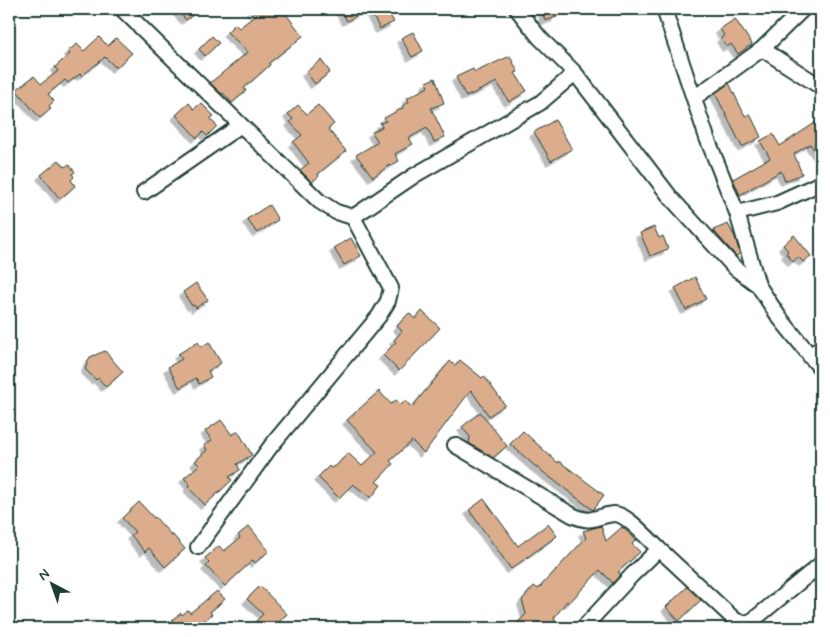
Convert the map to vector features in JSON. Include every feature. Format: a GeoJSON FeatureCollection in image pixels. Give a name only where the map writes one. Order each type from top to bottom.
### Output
{"type":"FeatureCollection","features":[{"type":"Feature","properties":{"kind":"street"},"geometry":{"type":"LineString","coordinates":[[122,9],[319,201],[336,212],[353,218],[391,288],[388,301],[379,316],[272,446],[198,547]]}},
{"type":"Feature","properties":{"kind":"street"},"geometry":{"type":"LineString","coordinates":[[517,9],[539,37],[575,73],[671,198],[735,268],[758,285]]}},
{"type":"Feature","properties":{"kind":"street"},"geometry":{"type":"LineString","coordinates":[[664,9],[707,138],[738,212],[758,285],[779,317],[821,369]]}},
{"type":"Feature","properties":{"kind":"street"},"geometry":{"type":"LineString","coordinates":[[694,98],[762,49],[803,9]]}},
{"type":"Feature","properties":{"kind":"street"},"geometry":{"type":"LineString","coordinates":[[762,49],[821,87]]}},
{"type":"Feature","properties":{"kind":"street"},"geometry":{"type":"LineString","coordinates":[[353,218],[414,175],[540,103],[575,73]]}},
{"type":"Feature","properties":{"kind":"street"},"geometry":{"type":"LineString","coordinates":[[144,192],[241,125]]}},
{"type":"Feature","properties":{"kind":"street"},"geometry":{"type":"LineString","coordinates":[[738,212],[777,203],[821,183]]}},
{"type":"Feature","properties":{"kind":"street"},"geometry":{"type":"LineString","coordinates":[[810,357],[821,347]]}},
{"type":"Feature","properties":{"kind":"street"},"geometry":{"type":"LineString","coordinates":[[455,446],[583,520],[593,520],[615,514],[624,516],[735,620],[743,622],[752,621],[821,564]]}},
{"type":"Feature","properties":{"kind":"street"},"geometry":{"type":"LineString","coordinates":[[583,628],[659,549]]}},
{"type":"Feature","properties":{"kind":"building"},"geometry":{"type":"Polygon","coordinates":[[[176,9],[200,9],[186,20],[176,9]]]}},
{"type":"Feature","properties":{"kind":"building"},"geometry":{"type":"Polygon","coordinates":[[[250,9],[282,9],[303,36],[269,63],[270,65],[244,88],[246,91],[232,103],[210,83],[248,52],[227,32],[235,24],[239,28],[256,15],[250,9]]]}},
{"type":"Feature","properties":{"kind":"building"},"geometry":{"type":"Polygon","coordinates":[[[340,9],[368,9],[347,21],[340,9]]]}},
{"type":"Feature","properties":{"kind":"building"},"geometry":{"type":"Polygon","coordinates":[[[369,9],[386,9],[394,22],[380,29],[369,9]]]}},
{"type":"Feature","properties":{"kind":"building"},"geometry":{"type":"Polygon","coordinates":[[[542,9],[555,9],[557,17],[545,21],[542,9]]]}},
{"type":"Feature","properties":{"kind":"building"},"geometry":{"type":"Polygon","coordinates":[[[735,19],[752,44],[738,54],[731,44],[727,47],[721,38],[724,35],[720,29],[735,19]]]}},
{"type":"Feature","properties":{"kind":"building"},"geometry":{"type":"Polygon","coordinates":[[[413,32],[423,51],[412,57],[401,38],[413,32]]]}},
{"type":"Feature","properties":{"kind":"building"},"geometry":{"type":"Polygon","coordinates":[[[212,36],[219,43],[205,56],[199,49],[212,36]]]}},
{"type":"Feature","properties":{"kind":"building"},"geometry":{"type":"Polygon","coordinates":[[[99,37],[108,46],[116,38],[132,53],[116,68],[105,57],[82,76],[80,74],[68,83],[65,80],[48,94],[54,101],[49,106],[51,109],[40,118],[16,90],[34,76],[41,84],[58,71],[55,67],[70,54],[68,51],[77,44],[84,51],[99,37]]]}},
{"type":"Feature","properties":{"kind":"building"},"geometry":{"type":"Polygon","coordinates":[[[510,56],[518,72],[515,73],[527,91],[509,102],[497,82],[466,97],[456,77],[473,69],[475,72],[510,56]]]}},
{"type":"Feature","properties":{"kind":"building"},"geometry":{"type":"Polygon","coordinates":[[[321,60],[330,72],[315,84],[306,72],[321,60]]]}},
{"type":"Feature","properties":{"kind":"building"},"geometry":{"type":"Polygon","coordinates":[[[435,78],[444,103],[431,108],[445,137],[434,142],[427,128],[409,138],[413,144],[395,154],[399,161],[373,177],[356,155],[378,142],[372,132],[382,127],[380,123],[386,121],[384,118],[403,108],[402,106],[409,102],[407,98],[428,87],[426,82],[435,78]]]}},
{"type":"Feature","properties":{"kind":"building"},"geometry":{"type":"Polygon","coordinates":[[[729,83],[745,116],[750,114],[761,137],[742,147],[715,93],[729,83]]]}},
{"type":"Feature","properties":{"kind":"building"},"geometry":{"type":"Polygon","coordinates":[[[189,103],[194,109],[201,103],[214,116],[210,119],[217,126],[207,136],[203,132],[197,138],[176,115],[189,103]]]}},
{"type":"Feature","properties":{"kind":"building"},"geometry":{"type":"Polygon","coordinates":[[[298,105],[307,114],[318,105],[334,124],[328,129],[346,151],[318,174],[319,176],[312,182],[300,170],[309,163],[293,142],[302,135],[290,122],[293,119],[288,114],[298,105]]]}},
{"type":"Feature","properties":{"kind":"building"},"geometry":{"type":"Polygon","coordinates":[[[821,119],[821,159],[810,144],[794,154],[802,174],[785,181],[781,171],[740,195],[733,179],[770,158],[760,141],[773,134],[780,146],[821,119]]]}},
{"type":"Feature","properties":{"kind":"building"},"geometry":{"type":"Polygon","coordinates":[[[555,120],[572,149],[551,161],[534,132],[555,120]]]}},
{"type":"Feature","properties":{"kind":"building"},"geometry":{"type":"Polygon","coordinates":[[[59,160],[65,167],[69,164],[75,172],[72,174],[74,177],[71,180],[75,186],[60,199],[41,175],[59,160]]]}},
{"type":"Feature","properties":{"kind":"building"},"geometry":{"type":"Polygon","coordinates":[[[269,205],[278,220],[257,233],[247,219],[269,205]]]}},
{"type":"Feature","properties":{"kind":"building"},"geometry":{"type":"Polygon","coordinates":[[[728,224],[735,237],[740,254],[736,256],[713,230],[728,224]]]}},
{"type":"Feature","properties":{"kind":"building"},"geometry":{"type":"Polygon","coordinates":[[[654,227],[659,238],[663,236],[668,249],[650,256],[640,233],[654,227]]]}},
{"type":"Feature","properties":{"kind":"building"},"geometry":{"type":"Polygon","coordinates":[[[794,235],[811,256],[803,262],[798,257],[793,262],[783,245],[794,235]]]}},
{"type":"Feature","properties":{"kind":"building"},"geometry":{"type":"Polygon","coordinates":[[[351,238],[361,256],[344,265],[334,248],[351,238]]]}},
{"type":"Feature","properties":{"kind":"building"},"geometry":{"type":"Polygon","coordinates":[[[695,277],[706,299],[686,310],[675,288],[695,277]]]}},
{"type":"Feature","properties":{"kind":"building"},"geometry":{"type":"Polygon","coordinates":[[[196,283],[208,300],[196,308],[194,305],[192,306],[183,292],[196,283]]]}},
{"type":"Feature","properties":{"kind":"building"},"geometry":{"type":"Polygon","coordinates":[[[422,311],[440,328],[399,371],[383,355],[396,342],[394,340],[402,331],[397,326],[409,313],[415,319],[422,311]]]}},
{"type":"Feature","properties":{"kind":"building"},"geometry":{"type":"Polygon","coordinates":[[[198,342],[201,347],[209,342],[221,363],[208,371],[211,377],[199,384],[196,378],[180,388],[168,367],[182,359],[178,354],[198,342]]]}},
{"type":"Feature","properties":{"kind":"building"},"geometry":{"type":"Polygon","coordinates":[[[105,351],[123,372],[106,387],[98,378],[96,380],[85,369],[90,357],[105,351]]]}},
{"type":"Feature","properties":{"kind":"building"},"geometry":{"type":"Polygon","coordinates":[[[460,360],[482,378],[484,376],[505,405],[489,416],[471,390],[424,453],[412,441],[390,461],[393,464],[376,482],[381,485],[371,498],[353,484],[339,498],[318,477],[329,466],[331,468],[335,467],[348,453],[362,466],[377,452],[347,420],[379,391],[391,404],[396,400],[401,405],[405,401],[412,407],[450,361],[455,366],[460,360]]]}},
{"type":"Feature","properties":{"kind":"building"},"geometry":{"type":"Polygon","coordinates":[[[480,412],[507,446],[493,458],[469,443],[470,437],[462,427],[480,412]]]}},
{"type":"Feature","properties":{"kind":"building"},"geometry":{"type":"Polygon","coordinates":[[[221,420],[232,435],[238,431],[252,455],[237,464],[240,470],[229,477],[232,480],[205,505],[188,487],[190,485],[184,478],[199,465],[195,461],[207,450],[204,445],[212,440],[205,431],[221,420]]]}},
{"type":"Feature","properties":{"kind":"building"},"geometry":{"type":"Polygon","coordinates":[[[523,431],[558,463],[559,461],[604,495],[593,510],[535,466],[510,444],[523,431]]]}},
{"type":"Feature","properties":{"kind":"building"},"geometry":{"type":"Polygon","coordinates":[[[484,499],[518,546],[548,524],[557,536],[511,569],[469,510],[484,499]]]}},
{"type":"Feature","properties":{"kind":"building"},"geometry":{"type":"Polygon","coordinates":[[[139,502],[185,549],[165,567],[149,548],[145,552],[131,535],[135,532],[122,518],[139,502]]]}},
{"type":"Feature","properties":{"kind":"building"},"geometry":{"type":"Polygon","coordinates":[[[249,526],[269,551],[255,563],[253,560],[225,586],[206,566],[209,563],[205,558],[219,546],[224,551],[240,538],[238,535],[249,526]]]}},
{"type":"Feature","properties":{"kind":"building"},"geometry":{"type":"Polygon","coordinates":[[[601,526],[606,541],[622,527],[636,540],[632,544],[640,552],[618,572],[621,574],[613,583],[600,570],[569,603],[567,601],[554,618],[556,622],[549,628],[513,628],[526,614],[522,600],[534,586],[538,589],[586,538],[583,531],[601,526]]]}},
{"type":"Feature","properties":{"kind":"building"},"geometry":{"type":"Polygon","coordinates":[[[260,586],[287,614],[273,628],[249,628],[263,614],[247,599],[260,586]]]}},
{"type":"Feature","properties":{"kind":"building"},"geometry":{"type":"Polygon","coordinates":[[[687,587],[701,600],[679,621],[666,607],[687,587]]]}},
{"type":"Feature","properties":{"kind":"building"},"geometry":{"type":"Polygon","coordinates":[[[217,591],[225,599],[210,612],[212,614],[195,628],[179,628],[172,620],[188,610],[190,613],[217,591]]]}}]}
